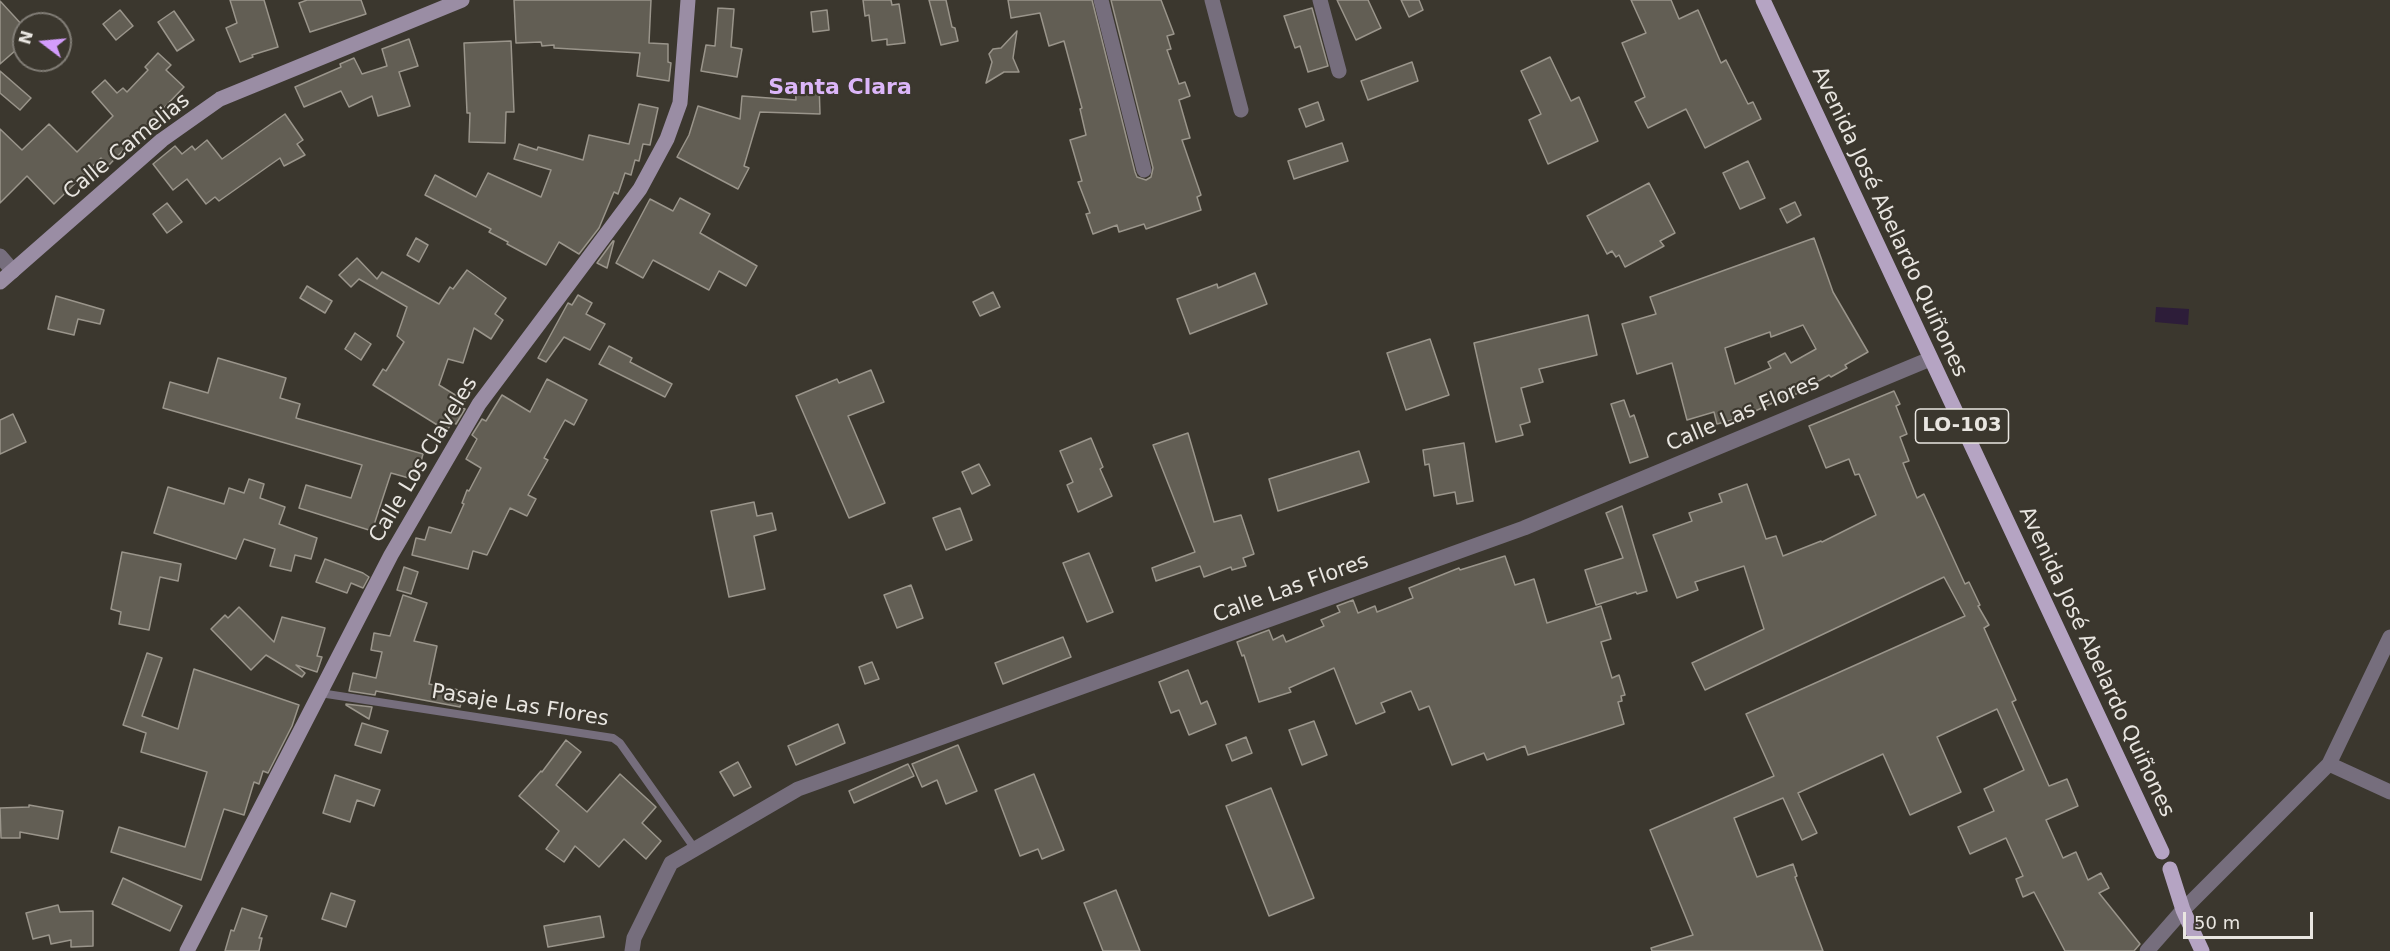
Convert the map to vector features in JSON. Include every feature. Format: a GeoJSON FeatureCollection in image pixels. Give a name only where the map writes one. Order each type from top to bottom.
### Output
{"type":"FeatureCollection","features":[{"type":"Feature","properties":{"kind":"main road","name":"Avenida José Abelardo Quiñones"},"geometry":{"type":"LineString","coordinates":[[1763,0],[2162,852]]}},
{"type":"Feature","properties":{"kind":"main road"},"geometry":{"type":"LineString","coordinates":[[2170,869],[2183,910],[2202,951]]}},
{"type":"Feature","properties":{"kind":"street","name":"Calle Camelias"},"geometry":{"type":"LineString","coordinates":[[0,282],[162,140],[220,99],[462,0]]}},
{"type":"Feature","properties":{"kind":"street","name":"Calle Los Claveles"},"geometry":{"type":"LineString","coordinates":[[187,951],[391,555],[478,404],[640,189],[662,149],[680,103],[688,0]]}},
{"type":"Feature","properties":{"kind":"street"},"geometry":{"type":"LineString","coordinates":[[1101,0],[1144,170]]}},
{"type":"Feature","properties":{"kind":"street"},"geometry":{"type":"LineString","coordinates":[[1212,0],[1241,110]]}},
{"type":"Feature","properties":{"kind":"street"},"geometry":{"type":"LineString","coordinates":[[1320,0],[1339,71]]}},
{"type":"Feature","properties":{"kind":"street"},"geometry":{"type":"LineString","coordinates":[[0,256],[13,271]]}},
{"type":"Feature","properties":{"kind":"street","name":"Calle Las Flores"},"geometry":{"type":"LineString","coordinates":[[632,951],[634,938],[671,863],[798,789],[1524,528],[1930,359]]}},
{"type":"Feature","properties":{"kind":"street"},"geometry":{"type":"LineString","coordinates":[[2147,951],[2183,910],[2329,764],[2390,638]]}},
{"type":"Feature","properties":{"kind":"street"},"geometry":{"type":"LineString","coordinates":[[2329,764],[2390,792]]}},
{"type":"Feature","properties":{"kind":"lane","name":"Pasaje Las Flores"},"geometry":{"type":"LineString","coordinates":[[320,693],[613,738],[620,743],[695,849]]}},
{"type":"Feature","properties":{"kind":"shaded area"},"geometry":{"type":"Polygon","coordinates":[[[2156,307],[2189,309],[2188,325],[2155,322],[2156,307]]]}},
{"type":"Feature","properties":{"kind":"building"},"geometry":{"type":"Polygon","coordinates":[[[230,0],[264,0],[278,47],[252,55],[253,57],[240,62],[226,28],[237,23],[230,0]]]}},
{"type":"Feature","properties":{"kind":"building"},"geometry":{"type":"Polygon","coordinates":[[[307,0],[361,0],[366,14],[310,32],[299,3],[307,0]]]}},
{"type":"Feature","properties":{"kind":"building"},"geometry":{"type":"Polygon","coordinates":[[[514,0],[651,0],[649,43],[668,44],[668,62],[671,63],[669,81],[637,76],[640,53],[554,48],[554,45],[542,46],[541,42],[516,43],[514,0]]]}},
{"type":"Feature","properties":{"kind":"building"},"geometry":{"type":"Polygon","coordinates":[[[863,0],[891,0],[892,5],[899,4],[905,43],[887,45],[887,39],[872,41],[869,15],[865,16],[863,0]]]}},
{"type":"Feature","properties":{"kind":"building"},"geometry":{"type":"Polygon","coordinates":[[[929,0],[946,0],[952,27],[955,28],[958,41],[941,45],[929,0]]]}},
{"type":"Feature","properties":{"kind":"building"},"geometry":{"type":"Polygon","coordinates":[[[1008,0],[1092,0],[1135,172],[1137,177],[1146,180],[1151,177],[1153,168],[1111,0],[1161,0],[1174,34],[1167,36],[1171,49],[1167,50],[1179,84],[1185,82],[1190,96],[1179,100],[1190,138],[1182,140],[1201,195],[1197,197],[1201,210],[1146,229],[1144,224],[1119,232],[1117,225],[1093,234],[1086,214],[1090,213],[1078,182],[1082,181],[1070,140],[1086,135],[1080,109],[1082,108],[1064,41],[1049,46],[1040,13],[1011,18],[1008,0]]]}},
{"type":"Feature","properties":{"kind":"building"},"geometry":{"type":"Polygon","coordinates":[[[1337,0],[1368,0],[1381,28],[1356,40],[1337,0]]]}},
{"type":"Feature","properties":{"kind":"building"},"geometry":{"type":"Polygon","coordinates":[[[1401,0],[1419,0],[1423,10],[1409,17],[1401,0]]]}},
{"type":"Feature","properties":{"kind":"building"},"geometry":{"type":"Polygon","coordinates":[[[1631,0],[1671,0],[1679,19],[1698,10],[1721,63],[1726,60],[1748,104],[1753,102],[1761,119],[1705,148],[1686,109],[1648,128],[1635,102],[1645,97],[1622,43],[1646,33],[1631,0]]]}},
{"type":"Feature","properties":{"kind":"building"},"geometry":{"type":"Polygon","coordinates":[[[0,1],[12,14],[12,54],[0,64],[0,1]]]}},
{"type":"Feature","properties":{"kind":"building"},"geometry":{"type":"Polygon","coordinates":[[[718,8],[734,9],[731,47],[742,49],[737,77],[701,71],[706,45],[715,46],[718,8]]]}},
{"type":"Feature","properties":{"kind":"building"},"geometry":{"type":"Polygon","coordinates":[[[1312,8],[1328,66],[1308,72],[1300,46],[1295,48],[1284,16],[1312,8]]]}},
{"type":"Feature","properties":{"kind":"building"},"geometry":{"type":"Polygon","coordinates":[[[120,10],[133,26],[116,40],[103,24],[120,10]]]}},
{"type":"Feature","properties":{"kind":"building"},"geometry":{"type":"Polygon","coordinates":[[[827,10],[829,30],[813,32],[811,12],[827,10]]]}},
{"type":"Feature","properties":{"kind":"building"},"geometry":{"type":"Polygon","coordinates":[[[174,11],[194,40],[177,51],[158,22],[174,11]]]}},
{"type":"Feature","properties":{"kind":"building"},"geometry":{"type":"Polygon","coordinates":[[[1017,31],[1013,58],[1019,72],[1004,72],[986,83],[992,62],[989,54],[993,49],[1001,48],[1017,31]]]}},
{"type":"Feature","properties":{"kind":"building"},"geometry":{"type":"Polygon","coordinates":[[[409,39],[418,66],[399,72],[410,106],[378,116],[372,96],[349,107],[341,91],[304,107],[295,87],[341,67],[340,64],[354,58],[362,74],[387,66],[382,49],[409,39]]]}},
{"type":"Feature","properties":{"kind":"building"},"geometry":{"type":"Polygon","coordinates":[[[511,41],[514,112],[506,112],[505,143],[469,142],[470,113],[467,113],[464,43],[511,41]]]}},
{"type":"Feature","properties":{"kind":"building"},"geometry":{"type":"Polygon","coordinates":[[[158,53],[171,65],[166,70],[184,87],[108,166],[101,158],[54,204],[27,176],[0,203],[0,129],[22,150],[49,124],[77,152],[113,116],[92,92],[105,80],[117,93],[123,88],[127,92],[148,70],[145,67],[158,53]]]}},
{"type":"Feature","properties":{"kind":"building"},"geometry":{"type":"Polygon","coordinates":[[[1550,57],[1571,101],[1579,97],[1598,141],[1548,164],[1529,120],[1541,114],[1521,71],[1550,57]]]}},
{"type":"Feature","properties":{"kind":"building"},"geometry":{"type":"Polygon","coordinates":[[[1412,62],[1418,81],[1368,100],[1361,81],[1412,62]]]}},
{"type":"Feature","properties":{"kind":"building"},"geometry":{"type":"Polygon","coordinates":[[[0,71],[31,98],[20,110],[0,93],[0,71]]]}},
{"type":"Feature","properties":{"kind":"building"},"geometry":{"type":"Polygon","coordinates":[[[819,82],[820,114],[760,112],[744,166],[749,168],[738,189],[677,157],[689,135],[698,106],[740,119],[742,96],[796,100],[795,83],[819,82]]]}},
{"type":"Feature","properties":{"kind":"building"},"geometry":{"type":"Polygon","coordinates":[[[1318,102],[1324,120],[1306,127],[1299,109],[1318,102]]]}},
{"type":"Feature","properties":{"kind":"building"},"geometry":{"type":"Polygon","coordinates":[[[639,104],[658,108],[650,145],[643,144],[639,161],[635,160],[631,175],[625,173],[618,194],[614,192],[599,228],[579,254],[559,242],[546,265],[507,244],[508,242],[489,232],[491,229],[425,195],[435,175],[476,197],[488,173],[541,197],[551,170],[514,159],[519,144],[583,160],[589,135],[629,144],[639,104]]]}},
{"type":"Feature","properties":{"kind":"building"},"geometry":{"type":"Polygon","coordinates":[[[285,114],[303,140],[297,144],[305,155],[284,166],[280,158],[219,201],[215,197],[206,204],[187,179],[173,190],[153,164],[175,146],[182,154],[192,146],[195,150],[207,140],[222,159],[285,114]]]}},
{"type":"Feature","properties":{"kind":"building"},"geometry":{"type":"Polygon","coordinates":[[[1342,143],[1348,161],[1294,179],[1288,161],[1342,143]]]}},
{"type":"Feature","properties":{"kind":"building"},"geometry":{"type":"Polygon","coordinates":[[[1748,161],[1765,198],[1740,209],[1723,173],[1748,161]]]}},
{"type":"Feature","properties":{"kind":"building"},"geometry":{"type":"Polygon","coordinates":[[[1649,183],[1675,233],[1660,241],[1664,246],[1625,267],[1619,255],[1616,257],[1612,251],[1607,254],[1587,216],[1649,183]]]}},
{"type":"Feature","properties":{"kind":"building"},"geometry":{"type":"Polygon","coordinates":[[[680,198],[710,214],[700,233],[757,266],[746,286],[719,271],[709,290],[653,260],[643,278],[616,263],[650,199],[673,211],[680,198]]]}},
{"type":"Feature","properties":{"kind":"building"},"geometry":{"type":"Polygon","coordinates":[[[1795,202],[1801,215],[1787,223],[1780,209],[1795,202]]]}},
{"type":"Feature","properties":{"kind":"building"},"geometry":{"type":"Polygon","coordinates":[[[167,203],[182,222],[167,233],[153,214],[167,203]]]}},
{"type":"Feature","properties":{"kind":"building"},"geometry":{"type":"Polygon","coordinates":[[[416,238],[428,245],[419,262],[407,255],[416,238]]]}},
{"type":"Feature","properties":{"kind":"building"},"geometry":{"type":"Polygon","coordinates":[[[1814,238],[1833,292],[1868,352],[1845,365],[1847,368],[1831,377],[1829,375],[1789,398],[1788,396],[1740,418],[1717,424],[1714,412],[1687,420],[1672,363],[1637,374],[1622,324],[1656,314],[1650,297],[1814,238]],[[1803,325],[1771,337],[1770,332],[1725,348],[1735,384],[1771,368],[1768,362],[1785,353],[1791,363],[1816,349],[1803,325]]]}},
{"type":"Feature","properties":{"kind":"building"},"geometry":{"type":"Polygon","coordinates":[[[614,241],[607,268],[597,263],[614,241]]]}},
{"type":"Feature","properties":{"kind":"building"},"geometry":{"type":"Polygon","coordinates":[[[357,258],[377,279],[382,272],[439,304],[450,287],[453,289],[467,270],[506,298],[495,314],[503,320],[491,339],[474,328],[463,363],[448,359],[439,385],[465,401],[461,407],[465,409],[456,424],[452,422],[447,431],[373,385],[383,369],[386,371],[404,342],[397,336],[407,307],[359,279],[351,287],[339,275],[357,258]]]}},
{"type":"Feature","properties":{"kind":"building"},"geometry":{"type":"Polygon","coordinates":[[[1255,273],[1267,304],[1190,334],[1177,299],[1217,284],[1218,288],[1255,273]]]}},
{"type":"Feature","properties":{"kind":"building"},"geometry":{"type":"Polygon","coordinates":[[[307,286],[332,301],[325,313],[300,298],[307,286]]]}},
{"type":"Feature","properties":{"kind":"building"},"geometry":{"type":"Polygon","coordinates":[[[993,292],[1000,307],[980,316],[973,302],[993,292]]]}},
{"type":"Feature","properties":{"kind":"building"},"geometry":{"type":"Polygon","coordinates":[[[578,295],[592,303],[586,314],[605,324],[590,350],[564,337],[546,362],[538,358],[568,303],[572,305],[578,295]]]}},
{"type":"Feature","properties":{"kind":"building"},"geometry":{"type":"Polygon","coordinates":[[[56,296],[104,310],[100,324],[78,319],[74,335],[48,329],[56,296]]]}},
{"type":"Feature","properties":{"kind":"building"},"geometry":{"type":"Polygon","coordinates":[[[1588,315],[1597,355],[1539,369],[1543,382],[1521,388],[1530,422],[1520,425],[1523,435],[1496,442],[1474,343],[1588,315]]]}},
{"type":"Feature","properties":{"kind":"building"},"geometry":{"type":"Polygon","coordinates":[[[355,333],[371,344],[361,360],[345,349],[355,333]]]}},
{"type":"Feature","properties":{"kind":"building"},"geometry":{"type":"Polygon","coordinates":[[[1430,339],[1449,395],[1406,410],[1387,353],[1430,339]]]}},
{"type":"Feature","properties":{"kind":"building"},"geometry":{"type":"Polygon","coordinates":[[[609,346],[632,358],[630,362],[672,384],[665,397],[599,364],[609,346]]]}},
{"type":"Feature","properties":{"kind":"building"},"geometry":{"type":"Polygon","coordinates":[[[218,358],[286,378],[280,398],[300,404],[296,418],[423,454],[416,480],[391,473],[372,531],[299,508],[306,485],[351,498],[362,465],[163,408],[170,382],[208,393],[218,358]]]}},
{"type":"Feature","properties":{"kind":"building"},"geometry":{"type":"Polygon","coordinates":[[[871,370],[884,402],[848,416],[885,503],[849,518],[796,396],[837,379],[839,383],[871,370]]]}},
{"type":"Feature","properties":{"kind":"building"},"geometry":{"type":"Polygon","coordinates":[[[547,379],[587,400],[574,425],[565,420],[544,458],[548,460],[528,495],[536,499],[527,516],[510,508],[487,555],[473,551],[468,569],[412,555],[416,538],[425,540],[429,527],[451,533],[464,504],[462,503],[467,490],[469,491],[481,468],[466,459],[477,439],[472,435],[482,419],[486,421],[502,395],[530,412],[547,379]]]}},
{"type":"Feature","properties":{"kind":"building"},"geometry":{"type":"Polygon","coordinates":[[[1894,391],[1900,404],[1896,406],[1907,434],[1900,437],[1909,461],[1903,463],[1917,498],[1924,494],[1965,584],[1969,582],[1980,605],[1978,606],[1989,625],[1984,628],[2016,700],[2012,702],[2049,786],[2067,779],[2078,806],[2046,820],[2063,858],[2076,852],[2088,880],[2101,873],[2109,888],[2099,893],[2140,944],[2134,951],[2065,951],[2034,892],[2023,897],[2016,879],[2023,876],[2006,838],[1970,854],[1958,827],[1994,811],[1984,789],[2024,770],[1997,709],[1937,737],[1961,792],[1910,815],[1883,754],[1798,793],[1817,833],[1802,840],[1783,798],[1734,818],[1757,877],[1793,864],[1797,876],[1795,877],[1823,951],[1652,951],[1651,948],[1693,935],[1650,830],[1774,776],[1746,714],[1965,616],[1944,577],[1705,690],[1692,663],[1764,629],[1744,566],[1695,582],[1698,590],[1677,598],[1653,535],[1692,521],[1689,513],[1722,502],[1719,494],[1747,484],[1766,539],[1776,536],[1783,556],[1822,542],[1876,515],[1859,474],[1855,475],[1849,459],[1826,468],[1809,426],[1894,391]]]}},
{"type":"Feature","properties":{"kind":"building"},"geometry":{"type":"Polygon","coordinates":[[[1624,400],[1630,417],[1634,415],[1648,457],[1630,463],[1611,404],[1624,400]]]}},
{"type":"Feature","properties":{"kind":"building"},"geometry":{"type":"Polygon","coordinates":[[[13,414],[26,442],[0,454],[0,420],[13,414]]]}},
{"type":"Feature","properties":{"kind":"building"},"geometry":{"type":"Polygon","coordinates":[[[1188,433],[1214,522],[1241,515],[1254,554],[1243,558],[1246,566],[1232,570],[1231,567],[1204,577],[1200,566],[1156,581],[1152,568],[1195,552],[1153,445],[1188,433]]]}},
{"type":"Feature","properties":{"kind":"building"},"geometry":{"type":"Polygon","coordinates":[[[1091,438],[1103,467],[1100,469],[1112,496],[1078,512],[1067,485],[1073,482],[1060,451],[1091,438]]]}},
{"type":"Feature","properties":{"kind":"building"},"geometry":{"type":"Polygon","coordinates":[[[1464,443],[1473,501],[1457,504],[1455,492],[1434,496],[1429,464],[1425,465],[1423,450],[1464,443]]]}},
{"type":"Feature","properties":{"kind":"building"},"geometry":{"type":"Polygon","coordinates":[[[1359,451],[1369,482],[1278,511],[1269,479],[1359,451]]]}},
{"type":"Feature","properties":{"kind":"building"},"geometry":{"type":"Polygon","coordinates":[[[979,464],[990,485],[972,494],[962,472],[979,464]]]}},
{"type":"Feature","properties":{"kind":"building"},"geometry":{"type":"Polygon","coordinates":[[[249,479],[264,484],[260,498],[285,507],[279,524],[317,538],[311,559],[295,555],[291,571],[270,566],[275,549],[244,539],[236,559],[154,533],[168,487],[224,504],[229,488],[244,493],[249,479]]]}},
{"type":"Feature","properties":{"kind":"building"},"geometry":{"type":"Polygon","coordinates":[[[754,502],[757,516],[772,513],[776,530],[754,536],[765,589],[729,597],[711,511],[754,502]]]}},
{"type":"Feature","properties":{"kind":"building"},"geometry":{"type":"Polygon","coordinates":[[[1622,506],[1647,591],[1637,594],[1636,592],[1596,605],[1585,570],[1623,558],[1606,513],[1622,506]]]}},
{"type":"Feature","properties":{"kind":"building"},"geometry":{"type":"Polygon","coordinates":[[[960,508],[972,540],[946,550],[933,518],[960,508]]]}},
{"type":"Feature","properties":{"kind":"building"},"geometry":{"type":"Polygon","coordinates":[[[122,552],[181,564],[178,581],[160,577],[149,630],[119,624],[121,612],[111,609],[122,552]]]}},
{"type":"Feature","properties":{"kind":"building"},"geometry":{"type":"Polygon","coordinates":[[[1089,553],[1113,612],[1087,622],[1063,563],[1089,553]]]}},
{"type":"Feature","properties":{"kind":"building"},"geometry":{"type":"Polygon","coordinates":[[[1505,556],[1515,585],[1534,579],[1547,623],[1601,606],[1611,639],[1601,642],[1612,678],[1619,675],[1625,695],[1621,696],[1622,701],[1618,702],[1624,724],[1528,755],[1525,746],[1487,760],[1484,753],[1452,765],[1429,706],[1419,710],[1411,691],[1381,703],[1385,712],[1356,724],[1334,668],[1289,688],[1291,692],[1259,702],[1244,655],[1242,656],[1237,642],[1269,630],[1273,640],[1283,635],[1286,642],[1324,626],[1321,620],[1340,612],[1337,606],[1353,600],[1358,613],[1375,606],[1377,612],[1413,598],[1409,588],[1459,568],[1460,570],[1505,556]]]}},
{"type":"Feature","properties":{"kind":"building"},"geometry":{"type":"Polygon","coordinates":[[[325,559],[369,577],[363,588],[351,583],[347,593],[316,582],[325,559]]]}},
{"type":"Feature","properties":{"kind":"building"},"geometry":{"type":"Polygon","coordinates":[[[404,567],[418,572],[411,594],[397,590],[404,567]]]}},
{"type":"Feature","properties":{"kind":"building"},"geometry":{"type":"Polygon","coordinates":[[[911,585],[923,618],[897,628],[884,595],[911,585]]]}},
{"type":"Feature","properties":{"kind":"building"},"geometry":{"type":"Polygon","coordinates":[[[403,595],[427,603],[414,641],[437,646],[429,684],[464,691],[460,707],[376,691],[375,695],[349,691],[353,673],[376,678],[382,652],[371,650],[374,633],[390,636],[403,595]]]}},
{"type":"Feature","properties":{"kind":"building"},"geometry":{"type":"Polygon","coordinates":[[[239,607],[274,642],[282,617],[325,628],[317,656],[322,657],[317,672],[296,665],[305,673],[302,677],[266,655],[251,670],[211,629],[225,615],[228,618],[239,607]]]}},
{"type":"Feature","properties":{"kind":"building"},"geometry":{"type":"Polygon","coordinates":[[[1063,637],[1071,657],[1003,684],[995,663],[1063,637]]]}},
{"type":"Feature","properties":{"kind":"building"},"geometry":{"type":"Polygon","coordinates":[[[147,653],[162,658],[142,716],[178,729],[194,669],[299,705],[292,726],[268,773],[263,771],[259,784],[254,782],[244,815],[224,809],[201,880],[111,852],[119,827],[185,847],[207,772],[141,752],[146,733],[123,725],[147,653]]]}},
{"type":"Feature","properties":{"kind":"building"},"geometry":{"type":"Polygon","coordinates":[[[872,662],[879,679],[865,684],[859,667],[872,662]]]}},
{"type":"Feature","properties":{"kind":"building"},"geometry":{"type":"Polygon","coordinates":[[[1188,670],[1201,704],[1207,701],[1216,724],[1189,735],[1179,710],[1171,713],[1159,682],[1188,670]]]}},
{"type":"Feature","properties":{"kind":"building"},"geometry":{"type":"Polygon","coordinates":[[[346,705],[372,707],[369,719],[346,705]]]}},
{"type":"Feature","properties":{"kind":"building"},"geometry":{"type":"Polygon","coordinates":[[[1314,721],[1327,755],[1302,765],[1289,730],[1314,721]]]}},
{"type":"Feature","properties":{"kind":"building"},"geometry":{"type":"Polygon","coordinates":[[[362,723],[388,731],[381,753],[355,745],[362,723]]]}},
{"type":"Feature","properties":{"kind":"building"},"geometry":{"type":"Polygon","coordinates":[[[838,724],[845,743],[796,765],[788,746],[838,724]]]}},
{"type":"Feature","properties":{"kind":"building"},"geometry":{"type":"Polygon","coordinates":[[[1246,737],[1252,753],[1232,761],[1226,745],[1246,737]]]}},
{"type":"Feature","properties":{"kind":"building"},"geometry":{"type":"Polygon","coordinates":[[[566,740],[581,752],[556,785],[587,812],[620,774],[656,807],[642,823],[661,841],[646,859],[624,839],[599,867],[575,846],[564,862],[546,849],[559,831],[519,796],[542,772],[566,740]]]}},
{"type":"Feature","properties":{"kind":"building"},"geometry":{"type":"Polygon","coordinates":[[[958,745],[977,791],[946,804],[937,780],[922,787],[912,764],[958,745]]]}},
{"type":"Feature","properties":{"kind":"building"},"geometry":{"type":"Polygon","coordinates":[[[738,762],[751,787],[734,796],[720,772],[738,762]]]}},
{"type":"Feature","properties":{"kind":"building"},"geometry":{"type":"Polygon","coordinates":[[[908,764],[914,776],[854,803],[849,791],[908,764]]]}},
{"type":"Feature","properties":{"kind":"building"},"geometry":{"type":"Polygon","coordinates":[[[1034,774],[1064,850],[1042,859],[1038,849],[1020,856],[995,790],[1034,774]]]}},
{"type":"Feature","properties":{"kind":"building"},"geometry":{"type":"Polygon","coordinates":[[[335,775],[380,790],[374,806],[357,800],[350,822],[323,813],[335,775]]]}},
{"type":"Feature","properties":{"kind":"building"},"geometry":{"type":"Polygon","coordinates":[[[1271,788],[1314,898],[1269,916],[1226,806],[1271,788]]]}},
{"type":"Feature","properties":{"kind":"building"},"geometry":{"type":"Polygon","coordinates":[[[29,805],[63,811],[58,839],[20,832],[20,838],[1,838],[0,808],[29,807],[29,805]]]}},
{"type":"Feature","properties":{"kind":"building"},"geometry":{"type":"Polygon","coordinates":[[[123,878],[182,906],[170,931],[112,904],[123,878]]]}},
{"type":"Feature","properties":{"kind":"building"},"geometry":{"type":"Polygon","coordinates":[[[1116,890],[1140,951],[1103,951],[1084,903],[1116,890]]]}},
{"type":"Feature","properties":{"kind":"building"},"geometry":{"type":"Polygon","coordinates":[[[331,893],[355,901],[346,927],[322,919],[331,893]]]}},
{"type":"Feature","properties":{"kind":"building"},"geometry":{"type":"Polygon","coordinates":[[[58,905],[60,912],[93,911],[93,946],[71,947],[71,940],[51,944],[49,935],[33,939],[26,913],[58,905]]]}},
{"type":"Feature","properties":{"kind":"building"},"geometry":{"type":"Polygon","coordinates":[[[242,908],[267,916],[259,938],[262,938],[259,951],[225,951],[231,930],[234,931],[242,908]]]}},
{"type":"Feature","properties":{"kind":"building"},"geometry":{"type":"Polygon","coordinates":[[[600,916],[604,937],[548,947],[544,926],[600,916]]]}},
{"type":"Feature","properties":{"kind":"district","name":"Santa Clara"},"geometry":{"type":"Point","coordinates":[840,88]}}]}
